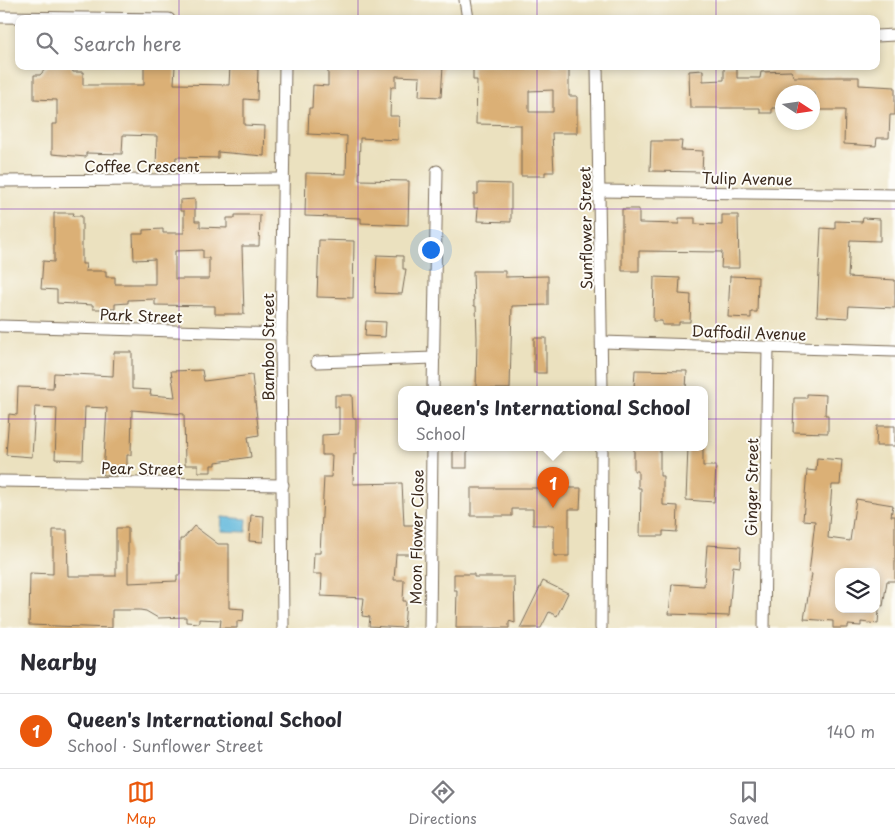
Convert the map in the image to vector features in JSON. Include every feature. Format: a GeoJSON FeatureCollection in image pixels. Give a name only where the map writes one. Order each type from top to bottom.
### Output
{"type":"FeatureCollection","features":[{"type":"Feature","properties":{"kind":"street"},"geometry":{"type":"LineString","coordinates":[[465,0],[467,15]]}},
{"type":"Feature","properties":{"kind":"street"},"geometry":{"type":"LineString","coordinates":[[0,17],[15,17]]}},
{"type":"Feature","properties":{"kind":"street"},"geometry":{"type":"LineString","coordinates":[[880,36],[895,35]]}},
{"type":"Feature","properties":{"kind":"street","name":"Bamboo Street"},"geometry":{"type":"LineString","coordinates":[[282,628],[281,334],[285,70]]}},
{"type":"Feature","properties":{"kind":"street","name":"Sunflower Street"},"geometry":{"type":"LineString","coordinates":[[597,70],[602,386]]}},
{"type":"Feature","properties":{"kind":"street"},"geometry":{"type":"LineString","coordinates":[[433,386],[437,171]]}},
{"type":"Feature","properties":{"kind":"street","name":"Coffee Crescent"},"geometry":{"type":"LineString","coordinates":[[0,181],[283,179]]}},
{"type":"Feature","properties":{"kind":"street","name":"Tulip Avenue"},"geometry":{"type":"LineString","coordinates":[[599,191],[895,195]]}},
{"type":"Feature","properties":{"kind":"street","name":"Park Street"},"geometry":{"type":"LineString","coordinates":[[0,326],[281,334]]}},
{"type":"Feature","properties":{"kind":"street","name":"Daffodil Avenue"},"geometry":{"type":"LineString","coordinates":[[602,342],[895,351]]}},
{"type":"Feature","properties":{"kind":"street","name":"Ginger Street"},"geometry":{"type":"LineString","coordinates":[[764,628],[768,347]]}},
{"type":"Feature","properties":{"kind":"street"},"geometry":{"type":"LineString","coordinates":[[317,362],[434,358]]}},
{"type":"Feature","properties":{"kind":"street","name":"Moon Flower Close"},"geometry":{"type":"LineString","coordinates":[[430,628],[432,451]]}},
{"type":"Feature","properties":{"kind":"street"},"geometry":{"type":"LineString","coordinates":[[601,628],[602,451]]}},
{"type":"Feature","properties":{"kind":"street","name":"Pear Street"},"geometry":{"type":"LineString","coordinates":[[0,481],[283,485]]}},
{"type":"Feature","properties":{"kind":"water"},"geometry":{"type":"Polygon","coordinates":[[[222,517],[247,519],[246,532],[221,531],[222,517]]]}},
{"type":"Feature","properties":{"kind":"building"},"geometry":{"type":"Polygon","coordinates":[[[44,70],[72,70],[73,72],[83,72],[83,85],[144,85],[144,70],[175,70],[174,84],[229,85],[230,70],[258,70],[257,100],[244,99],[244,125],[265,126],[264,156],[218,152],[218,158],[176,157],[175,168],[156,168],[157,136],[123,135],[122,154],[86,153],[86,157],[52,154],[52,124],[57,124],[57,100],[34,99],[34,75],[40,75],[44,70]]]}},
{"type":"Feature","properties":{"kind":"building"},"geometry":{"type":"Polygon","coordinates":[[[328,70],[443,70],[441,97],[419,96],[420,77],[396,76],[396,87],[391,87],[390,116],[399,116],[398,140],[360,138],[359,180],[409,181],[408,225],[361,223],[361,218],[305,216],[306,173],[346,174],[347,136],[308,134],[309,108],[312,108],[313,85],[328,86],[328,70]]]}},
{"type":"Feature","properties":{"kind":"building"},"geometry":{"type":"Polygon","coordinates":[[[473,70],[569,70],[569,96],[577,96],[577,133],[552,133],[554,172],[545,172],[545,176],[521,176],[521,125],[476,124],[477,80],[473,80],[473,70]],[[553,90],[529,91],[529,112],[553,112],[553,90]]]}},
{"type":"Feature","properties":{"kind":"building"},"geometry":{"type":"Polygon","coordinates":[[[703,70],[703,81],[724,80],[724,70],[737,70],[737,78],[760,78],[761,72],[791,71],[794,77],[859,77],[859,85],[895,87],[895,115],[890,115],[889,138],[877,138],[876,146],[844,144],[845,110],[820,110],[820,85],[775,85],[775,108],[772,108],[772,113],[760,113],[760,108],[690,108],[689,71],[703,70]]]}},
{"type":"Feature","properties":{"kind":"building"},"geometry":{"type":"Polygon","coordinates":[[[651,141],[682,141],[681,150],[703,151],[702,172],[650,171],[651,141]]]}},
{"type":"Feature","properties":{"kind":"building"},"geometry":{"type":"Polygon","coordinates":[[[478,183],[511,184],[511,222],[477,221],[478,208],[474,208],[474,194],[478,194],[478,183]]]}},
{"type":"Feature","properties":{"kind":"building"},"geometry":{"type":"Polygon","coordinates":[[[195,199],[195,221],[200,221],[200,227],[227,228],[227,218],[235,218],[235,215],[260,215],[259,246],[242,246],[244,314],[215,314],[215,306],[155,305],[155,299],[128,300],[128,303],[115,304],[115,309],[93,309],[93,305],[57,303],[57,290],[41,289],[43,261],[54,262],[54,213],[74,213],[73,216],[82,216],[82,264],[86,264],[85,271],[106,271],[106,277],[115,277],[115,284],[155,284],[155,259],[134,260],[133,234],[143,234],[143,230],[163,229],[163,233],[184,233],[184,211],[180,211],[180,200],[195,199]],[[203,250],[175,251],[175,279],[209,279],[209,258],[203,258],[203,250]]]}},
{"type":"Feature","properties":{"kind":"building"},"geometry":{"type":"Polygon","coordinates":[[[622,209],[639,209],[639,223],[679,224],[679,218],[695,218],[695,224],[722,225],[722,215],[738,215],[739,268],[721,268],[722,252],[639,251],[639,271],[622,271],[622,209]]]}},
{"type":"Feature","properties":{"kind":"building"},"geometry":{"type":"Polygon","coordinates":[[[863,218],[880,219],[880,241],[850,240],[848,277],[895,280],[895,308],[849,306],[848,318],[817,316],[821,228],[835,229],[835,221],[862,222],[863,218]]]}},
{"type":"Feature","properties":{"kind":"building"},"geometry":{"type":"Polygon","coordinates":[[[319,240],[354,241],[353,298],[317,297],[319,240]]]}},
{"type":"Feature","properties":{"kind":"building"},"geometry":{"type":"Polygon","coordinates":[[[377,255],[403,256],[403,269],[406,269],[402,294],[375,293],[377,255]]]}},
{"type":"Feature","properties":{"kind":"building"},"geometry":{"type":"Polygon","coordinates":[[[473,271],[505,271],[505,277],[548,276],[548,305],[512,306],[510,386],[476,386],[477,338],[476,306],[474,306],[473,271]]]}},
{"type":"Feature","properties":{"kind":"building"},"geometry":{"type":"Polygon","coordinates":[[[730,276],[758,277],[757,312],[751,312],[751,318],[728,317],[730,276]]]}},
{"type":"Feature","properties":{"kind":"building"},"geometry":{"type":"Polygon","coordinates":[[[654,277],[680,278],[679,294],[691,295],[690,322],[679,322],[679,325],[662,325],[662,321],[653,321],[654,277]]]}},
{"type":"Feature","properties":{"kind":"building"},"geometry":{"type":"Polygon","coordinates":[[[366,321],[386,322],[385,337],[365,336],[366,321]]]}},
{"type":"Feature","properties":{"kind":"building"},"geometry":{"type":"Polygon","coordinates":[[[534,338],[546,338],[546,373],[534,373],[534,338]]]}},
{"type":"Feature","properties":{"kind":"building"},"geometry":{"type":"Polygon","coordinates":[[[114,352],[132,352],[132,389],[151,390],[150,395],[175,397],[171,371],[202,370],[204,381],[252,375],[259,435],[248,437],[251,457],[216,462],[216,465],[211,465],[211,472],[198,472],[198,465],[185,465],[184,414],[132,410],[131,455],[127,455],[127,474],[103,475],[107,408],[85,407],[83,460],[55,459],[57,408],[35,407],[32,457],[6,455],[9,414],[17,415],[18,387],[53,388],[54,373],[113,376],[114,352]]]}},
{"type":"Feature","properties":{"kind":"building"},"geometry":{"type":"Polygon","coordinates":[[[635,370],[687,371],[686,386],[634,386],[635,370]]]}},
{"type":"Feature","properties":{"kind":"building"},"geometry":{"type":"Polygon","coordinates":[[[807,394],[826,395],[825,415],[828,415],[828,433],[793,432],[794,398],[807,398],[807,394]]]}},
{"type":"Feature","properties":{"kind":"building"},"geometry":{"type":"Polygon","coordinates":[[[335,395],[352,395],[353,418],[356,418],[356,454],[354,454],[353,484],[402,483],[404,525],[419,525],[418,554],[396,554],[394,580],[404,580],[403,601],[406,601],[404,628],[369,626],[370,617],[362,616],[364,598],[321,596],[322,574],[313,574],[314,553],[320,553],[324,477],[331,477],[332,455],[322,455],[322,435],[339,434],[339,407],[335,407],[335,395]]]}},
{"type":"Feature","properties":{"kind":"building"},"geometry":{"type":"Polygon","coordinates":[[[877,426],[895,426],[895,446],[876,446],[877,426]]]}},
{"type":"Feature","properties":{"kind":"building"},"geometry":{"type":"Polygon","coordinates":[[[453,451],[467,451],[467,468],[453,468],[453,451]]]}},
{"type":"Feature","properties":{"kind":"building"},"geometry":{"type":"Polygon","coordinates":[[[634,451],[660,451],[660,476],[663,476],[663,505],[678,506],[677,532],[663,531],[663,536],[640,536],[641,488],[638,488],[638,471],[634,471],[634,451]]]}},
{"type":"Feature","properties":{"kind":"building"},"geometry":{"type":"Polygon","coordinates":[[[688,451],[703,451],[703,466],[716,466],[714,502],[686,500],[688,451]]]}},
{"type":"Feature","properties":{"kind":"building"},"geometry":{"type":"Polygon","coordinates":[[[817,458],[842,460],[840,485],[832,485],[828,538],[850,541],[856,499],[893,505],[891,516],[895,516],[895,581],[887,581],[883,606],[880,606],[880,568],[835,568],[835,613],[879,613],[878,624],[861,622],[861,626],[848,625],[848,628],[833,628],[833,621],[804,619],[812,574],[809,573],[815,521],[803,520],[807,470],[816,471],[817,458]]]}},
{"type":"Feature","properties":{"kind":"building"},"geometry":{"type":"Polygon","coordinates":[[[471,488],[581,488],[580,509],[569,509],[569,556],[554,556],[554,525],[533,525],[533,509],[512,509],[512,516],[471,516],[471,488]]]}},
{"type":"Feature","properties":{"kind":"building"},"geometry":{"type":"Polygon","coordinates":[[[251,515],[264,516],[263,542],[249,541],[251,515]]]}},
{"type":"Feature","properties":{"kind":"building"},"geometry":{"type":"Polygon","coordinates":[[[194,526],[218,544],[229,544],[229,608],[244,609],[243,622],[237,621],[237,628],[220,628],[221,620],[199,619],[199,623],[186,622],[186,617],[158,618],[146,611],[140,610],[112,610],[112,628],[29,625],[30,573],[53,574],[53,530],[67,530],[68,576],[116,576],[116,528],[128,528],[128,583],[177,581],[177,575],[180,575],[180,539],[183,539],[194,526]]]}},
{"type":"Feature","properties":{"kind":"building"},"geometry":{"type":"Polygon","coordinates":[[[707,545],[741,547],[740,567],[733,566],[729,616],[669,614],[672,584],[704,586],[707,545]]]}},
{"type":"Feature","properties":{"kind":"building"},"geometry":{"type":"Polygon","coordinates":[[[454,574],[474,574],[474,577],[514,577],[515,623],[509,621],[509,628],[456,628],[457,590],[454,590],[454,574]]]}},
{"type":"Feature","properties":{"kind":"building"},"geometry":{"type":"Polygon","coordinates":[[[543,581],[568,593],[557,616],[549,612],[541,628],[520,628],[543,581]]]}},
{"type":"Feature","properties":{"kind":"place","name":"Queen's International School"},"geometry":{"type":"Point","coordinates":[553,508]}}]}
